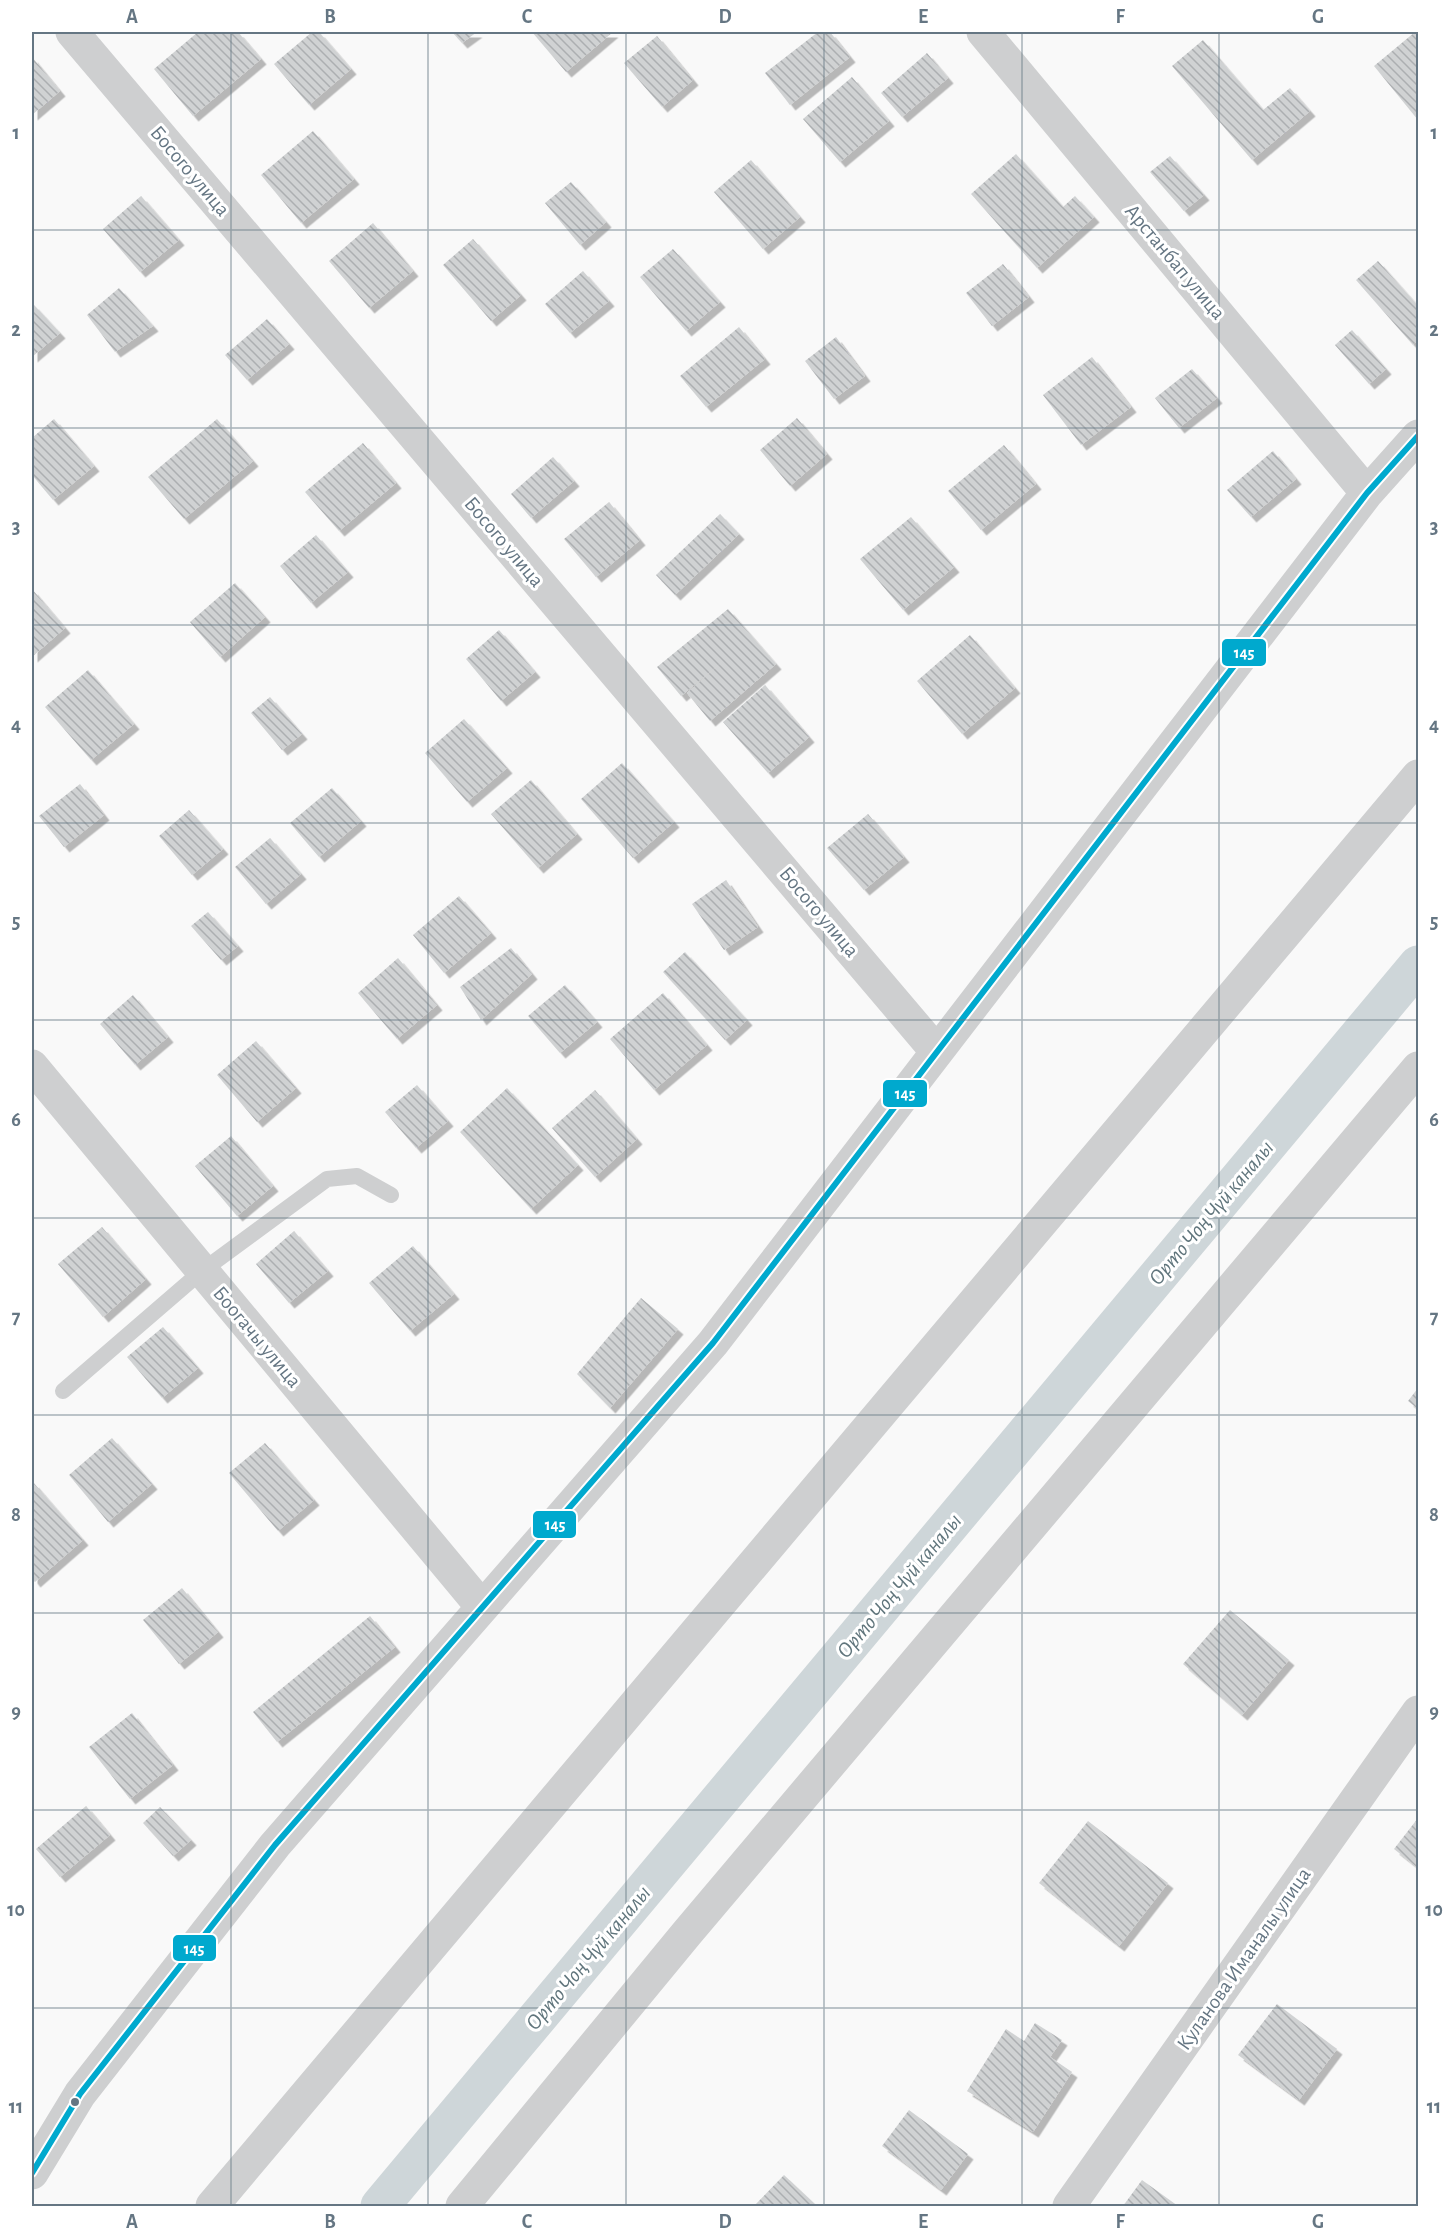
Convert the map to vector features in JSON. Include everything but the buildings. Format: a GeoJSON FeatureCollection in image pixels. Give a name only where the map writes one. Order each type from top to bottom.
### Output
{"type":"FeatureCollection","features":[{"type":"Feature","properties":{"kind":"street","name":"Босого улица"},"geometry":{"type":"LineString","coordinates":[[72,32],[937,1052]]}},
{"type":"Feature","properties":{"kind":"street","name":"Арстанбап улица"},"geometry":{"type":"LineString","coordinates":[[983,32],[1367,493]]}},
{"type":"Feature","properties":{"kind":"street"},"geometry":{"type":"LineString","coordinates":[[32,2173],[80,2094],[274,1845],[713,1343],[1367,493],[1419,436]]}},
{"type":"Feature","properties":{"kind":"street"},"geometry":{"type":"LineString","coordinates":[[212,2206],[1419,776]]}},
{"type":"Feature","properties":{"kind":"street","name":"Боогачы улица"},"geometry":{"type":"LineString","coordinates":[[32,1066],[482,1607]]}},
{"type":"Feature","properties":{"kind":"street"},"geometry":{"type":"LineString","coordinates":[[462,2206],[695,1924],[1419,1068]]}},
{"type":"Feature","properties":{"kind":"street","name":"Куланова Иманалы улица"},"geometry":{"type":"LineString","coordinates":[[1069,2206],[1419,1712]]}},
{"type":"Feature","properties":{"kind":"lane"},"geometry":{"type":"LineString","coordinates":[[63,1391],[202,1271],[327,1179],[357,1176],[391,1195]]}},
{"type":"Feature","properties":{"kind":"waterway","name":"Орто Чоң Чүй каналы"},"geometry":{"type":"LineString","coordinates":[[380,2206],[1418,965]]}},
{"type":"Feature","properties":{"kind":"transit line","name":"145"},"geometry":{"type":"LineString","coordinates":[[32,2173],[80,2094],[275,1845],[713,1343],[1367,493],[1418,436]]}}]}
